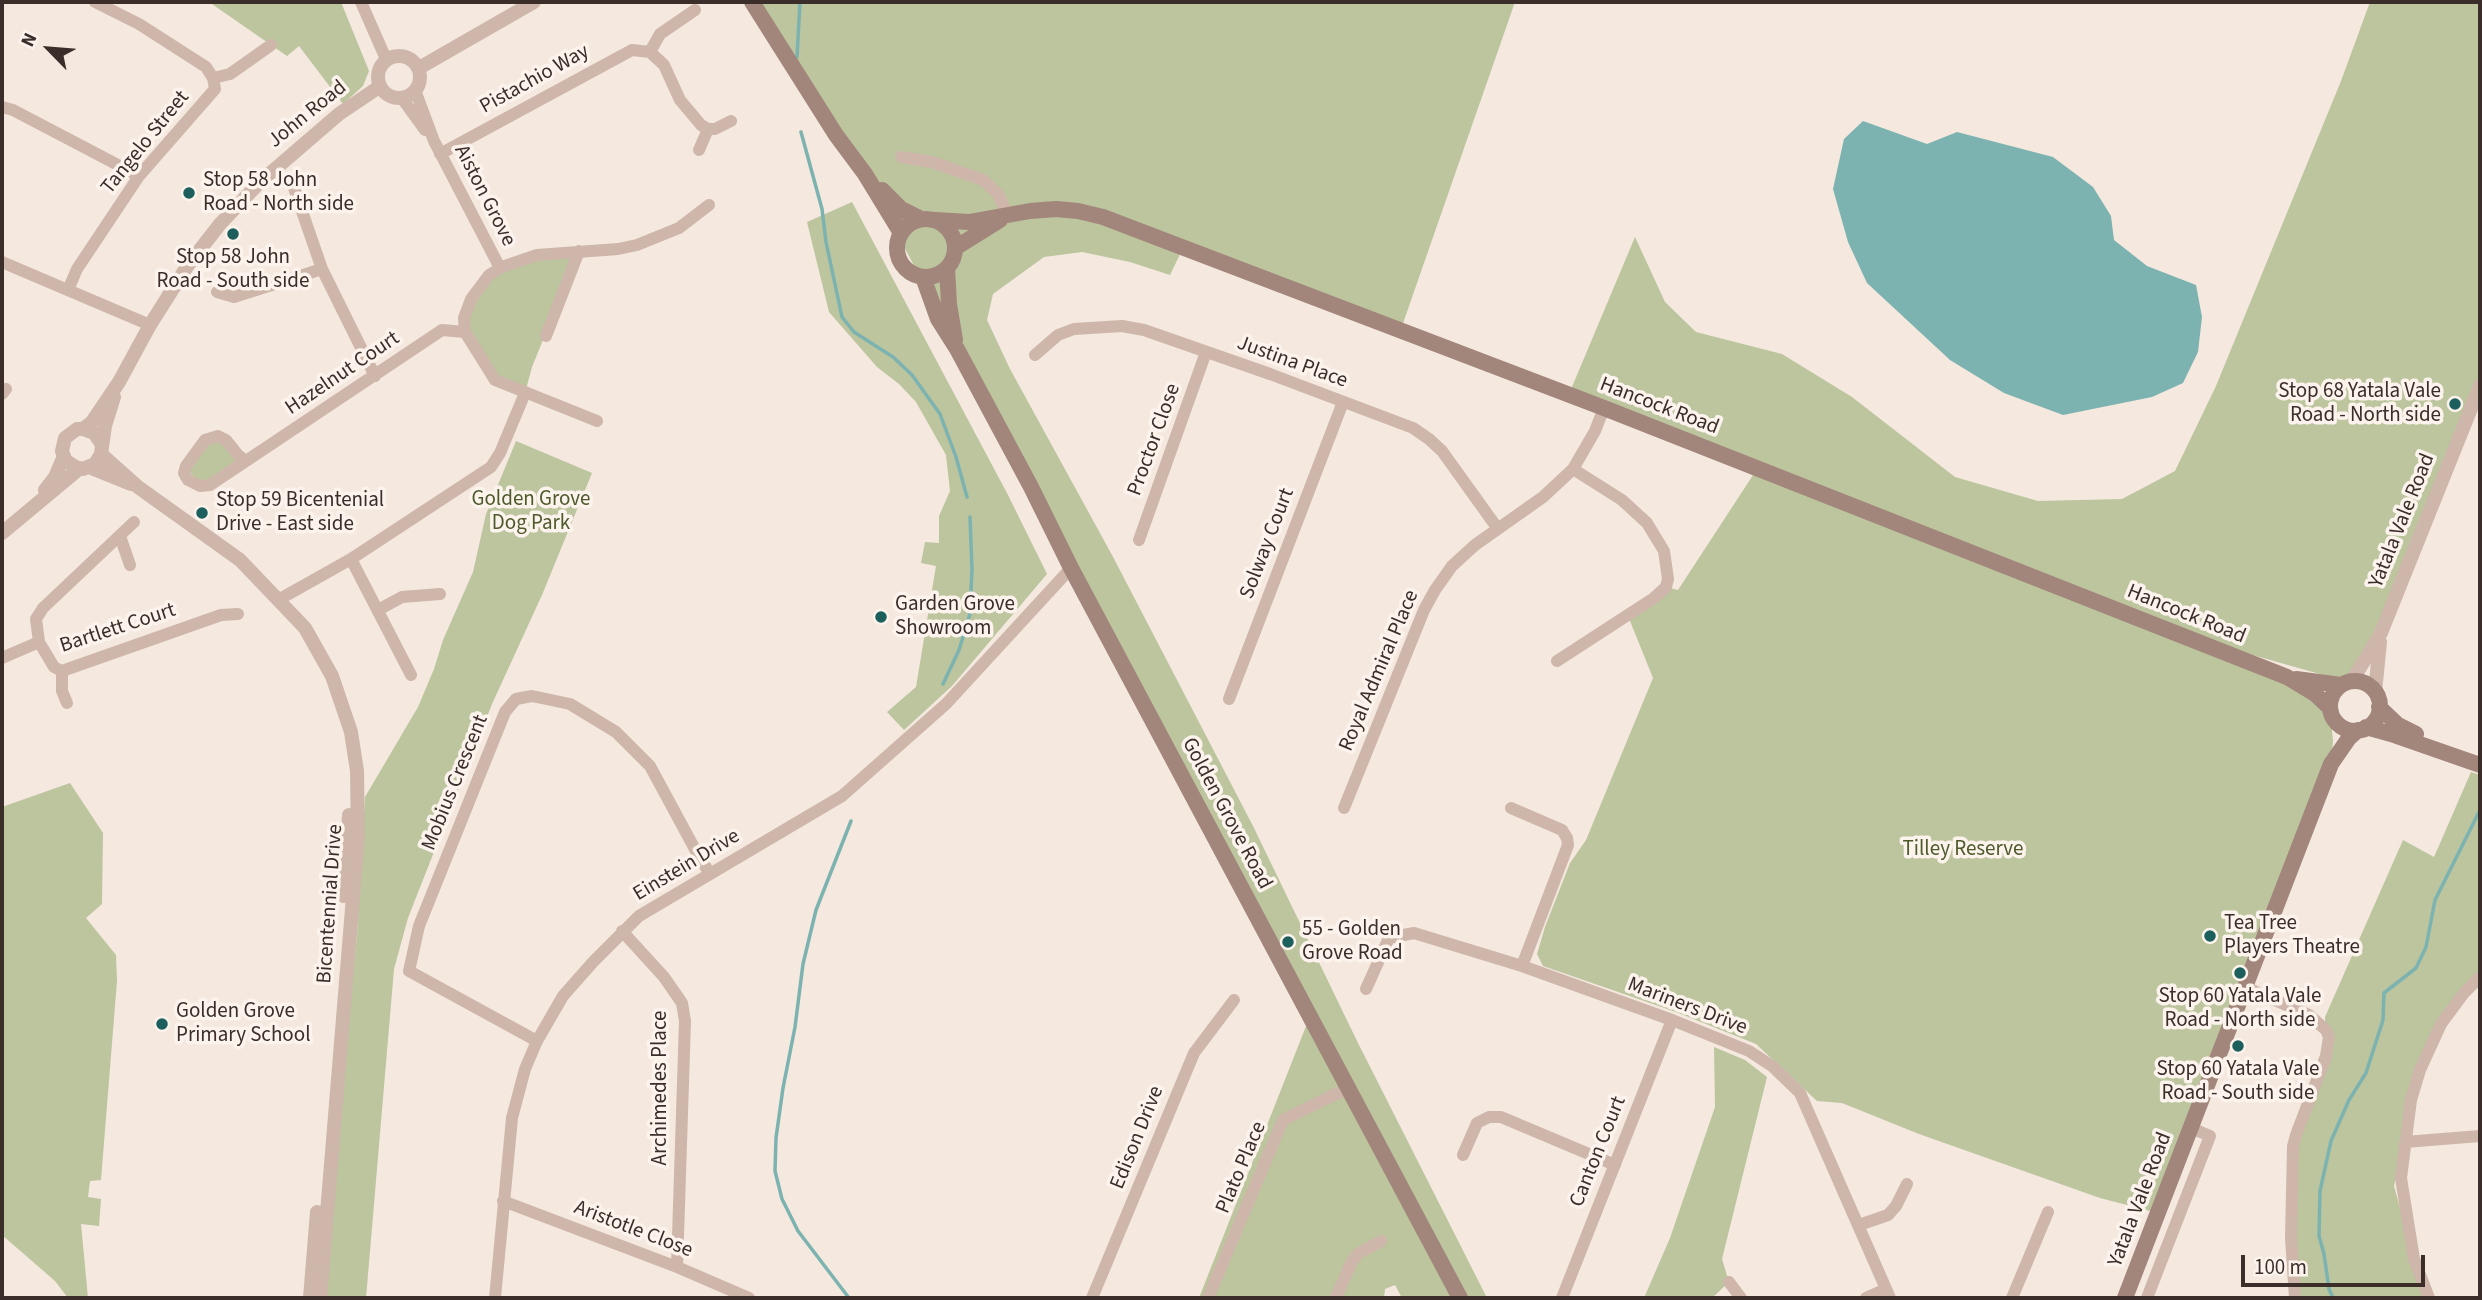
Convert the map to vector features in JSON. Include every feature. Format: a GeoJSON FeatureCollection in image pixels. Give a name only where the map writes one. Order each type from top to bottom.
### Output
{"type":"FeatureCollection","features":[{"type":"Feature","properties":{"kind":"main road"},"geometry":{"type":"LineString","coordinates":[[752,2],[901,233]]}},
{"type":"Feature","properties":{"kind":"main road"},"geometry":{"type":"LineString","coordinates":[[865,174],[901,209],[928,220],[950,231],[955,248],[952,262],[932,277],[923,277],[906,269],[900,261],[897,242],[906,226],[928,220]]}},
{"type":"Feature","properties":{"kind":"main road","name":"Hancock Road"},"geometry":{"type":"LineString","coordinates":[[928,220],[969,222],[1056,209],[1103,217],[1604,408],[2287,677],[2315,694],[2332,713]]}},
{"type":"Feature","properties":{"kind":"main road","name":"Hancock Road"},"geometry":{"type":"LineString","coordinates":[[955,248],[1008,216]]}},
{"type":"Feature","properties":{"kind":"main road","name":"Golden Grove Road"},"geometry":{"type":"LineString","coordinates":[[947,268],[949,304],[957,349]]}},
{"type":"Feature","properties":{"kind":"main road","name":"Golden Grove Road"},"geometry":{"type":"LineString","coordinates":[[923,277],[938,319],[957,349],[1460,1298]]}},
{"type":"Feature","properties":{"kind":"main road","name":"Hancock Road"},"geometry":{"type":"LineString","coordinates":[[2287,677],[2346,683]]}},
{"type":"Feature","properties":{"kind":"main road"},"geometry":{"type":"LineString","coordinates":[[2451,755],[2438,744],[2398,725],[2367,684],[2346,683],[2333,693],[2332,713],[2342,727],[2362,729],[2480,765]]}},
{"type":"Feature","properties":{"kind":"main road"},"geometry":{"type":"LineString","coordinates":[[2362,729],[2375,719],[2377,699]]}},
{"type":"Feature","properties":{"kind":"main road","name":"Yatala Vale Road"},"geometry":{"type":"LineString","coordinates":[[2331,764],[2332,713]]}},
{"type":"Feature","properties":{"kind":"main road","name":"Yatala Vale Road"},"geometry":{"type":"LineString","coordinates":[[2125,1298],[2331,764],[2349,738],[2362,729]]}},
{"type":"Feature","properties":{"kind":"street"},"geometry":{"type":"LineString","coordinates":[[95,2],[139,24],[206,67],[213,78]]}},
{"type":"Feature","properties":{"kind":"street"},"geometry":{"type":"LineString","coordinates":[[361,2],[386,59]]}},
{"type":"Feature","properties":{"kind":"street"},"geometry":{"type":"LineString","coordinates":[[419,68],[534,2]]}},
{"type":"Feature","properties":{"kind":"street"},"geometry":{"type":"LineString","coordinates":[[695,10],[660,34],[650,52],[664,65],[680,100],[701,125],[715,129],[731,121]]}},
{"type":"Feature","properties":{"kind":"street","name":"Tangelo Street"},"geometry":{"type":"LineString","coordinates":[[68,290],[78,269],[139,176],[215,89],[213,78],[230,74],[271,45]]}},
{"type":"Feature","properties":{"kind":"street","name":"Pistachio Way"},"geometry":{"type":"LineString","coordinates":[[440,154],[632,50],[650,52]]}},
{"type":"Feature","properties":{"kind":"street"},"geometry":{"type":"LineString","coordinates":[[391,56],[408,57],[419,68],[419,86],[407,97],[390,97],[379,87],[379,68],[386,59],[391,56]]}},
{"type":"Feature","properties":{"kind":"street","name":"John Road"},"geometry":{"type":"LineString","coordinates":[[83,429],[92,422],[119,382],[150,325],[188,265],[220,224],[260,181],[339,114],[379,87]]}},
{"type":"Feature","properties":{"kind":"street","name":"Aiston Grove"},"geometry":{"type":"LineString","coordinates":[[415,90],[433,141]]}},
{"type":"Feature","properties":{"kind":"street","name":"Aiston Grove"},"geometry":{"type":"LineString","coordinates":[[401,97],[433,141],[500,268]]}},
{"type":"Feature","properties":{"kind":"street"},"geometry":{"type":"LineString","coordinates":[[2,107],[13,110],[139,176]]}},
{"type":"Feature","properties":{"kind":"street"},"geometry":{"type":"LineString","coordinates":[[699,150],[708,129]]}},
{"type":"Feature","properties":{"kind":"street"},"geometry":{"type":"LineString","coordinates":[[901,157],[932,162],[983,180],[998,194],[1008,216]]}},
{"type":"Feature","properties":{"kind":"street"},"geometry":{"type":"LineString","coordinates":[[295,188],[322,269],[375,376]]}},
{"type":"Feature","properties":{"kind":"street"},"geometry":{"type":"LineString","coordinates":[[597,421],[495,380],[465,332],[464,318],[471,299],[489,275],[500,268],[537,255],[637,245],[679,228],[709,205]]}},
{"type":"Feature","properties":{"kind":"street"},"geometry":{"type":"LineString","coordinates":[[546,336],[579,251]]}},
{"type":"Feature","properties":{"kind":"street"},"geometry":{"type":"LineString","coordinates":[[2,262],[150,325]]}},
{"type":"Feature","properties":{"kind":"street"},"geometry":{"type":"LineString","coordinates":[[217,292],[234,298],[322,269]]}},
{"type":"Feature","properties":{"kind":"street","name":"Justina Place"},"geometry":{"type":"LineString","coordinates":[[1035,355],[1058,335],[1074,329],[1122,326],[1144,330],[1413,428],[1442,451],[1498,529]]}},
{"type":"Feature","properties":{"kind":"street","name":"Hazelnut Court"},"geometry":{"type":"LineString","coordinates":[[246,461],[238,456],[226,440],[218,436],[205,440],[184,473],[188,480],[200,486],[210,485],[375,376],[442,330],[465,332]]}},
{"type":"Feature","properties":{"kind":"street","name":"Proctor Close"},"geometry":{"type":"LineString","coordinates":[[1139,540],[1206,352]]}},
{"type":"Feature","properties":{"kind":"street","name":"John Road"},"geometry":{"type":"LineString","coordinates":[[101,448],[119,382]]}},
{"type":"Feature","properties":{"kind":"street","name":"Yatala Vale Road"},"geometry":{"type":"LineString","coordinates":[[2346,683],[2381,634],[2480,386]]}},
{"type":"Feature","properties":{"kind":"street"},"geometry":{"type":"LineString","coordinates":[[278,600],[351,559],[491,467],[500,453],[525,393]]}},
{"type":"Feature","properties":{"kind":"street","name":"Solway Court"},"geometry":{"type":"LineString","coordinates":[[1229,699],[1343,402]]}},
{"type":"Feature","properties":{"kind":"street","name":"Royal Admiral Place"},"geometry":{"type":"LineString","coordinates":[[1344,808],[1424,610],[1452,566],[1543,497],[1573,469],[1595,431],[1604,408]]}},
{"type":"Feature","properties":{"kind":"street"},"geometry":{"type":"LineString","coordinates":[[2,533],[85,468],[95,464],[101,448],[94,433],[83,429],[69,433],[62,451],[70,465],[85,468]]}},
{"type":"Feature","properties":{"kind":"street","name":"Bicentennial Drive"},"geometry":{"type":"LineString","coordinates":[[101,448],[138,487],[240,560],[278,600],[289,614],[321,674],[334,706],[343,741],[350,800],[340,961],[310,1298]]}},
{"type":"Feature","properties":{"kind":"street"},"geometry":{"type":"LineString","coordinates":[[27,514],[55,477],[64,456]]}},
{"type":"Feature","properties":{"kind":"street","name":"Bicentennial Drive"},"geometry":{"type":"LineString","coordinates":[[85,468],[138,487]]}},
{"type":"Feature","properties":{"kind":"street"},"geometry":{"type":"LineString","coordinates":[[1557,661],[1654,598],[1666,587],[1668,579],[1664,551],[1647,523],[1607,489],[1573,469]]}},
{"type":"Feature","properties":{"kind":"street","name":"Bartlett Court"},"geometry":{"type":"LineString","coordinates":[[134,522],[43,608],[36,619],[39,642],[54,667],[62,671],[221,615],[238,614]]}},
{"type":"Feature","properties":{"kind":"street"},"geometry":{"type":"LineString","coordinates":[[120,536],[130,565]]}},
{"type":"Feature","properties":{"kind":"street"},"geometry":{"type":"LineString","coordinates":[[351,559],[411,676]]}},
{"type":"Feature","properties":{"kind":"street","name":"Einstein Drive"},"geometry":{"type":"LineString","coordinates":[[495,1298],[512,1118],[525,1069],[537,1041],[563,996],[639,916],[842,796],[946,705],[1071,568]]}},
{"type":"Feature","properties":{"kind":"street"},"geometry":{"type":"LineString","coordinates":[[378,610],[402,597],[440,594]]}},
{"type":"Feature","properties":{"kind":"street","name":"Bicentennial Drive"},"geometry":{"type":"LineString","coordinates":[[289,614],[305,628],[332,676],[351,732],[357,771],[359,815],[320,1298]]}},
{"type":"Feature","properties":{"kind":"street","name":"Yatala Vale Road"},"geometry":{"type":"LineString","coordinates":[[2377,699],[2381,634]]}},
{"type":"Feature","properties":{"kind":"street"},"geometry":{"type":"LineString","coordinates":[[2,658],[39,642]]}},
{"type":"Feature","properties":{"kind":"street"},"geometry":{"type":"LineString","coordinates":[[62,671],[62,691],[66,703]]}},
{"type":"Feature","properties":{"kind":"street","name":"Mobius Crescent"},"geometry":{"type":"LineString","coordinates":[[537,1041],[409,971],[419,926],[505,712],[516,699],[532,696],[570,704],[616,732],[650,766],[710,874]]}},
{"type":"Feature","properties":{"kind":"street"},"geometry":{"type":"LineString","coordinates":[[1511,808],[1562,830],[1568,845],[1522,966]]}},
{"type":"Feature","properties":{"kind":"street","name":"Archimedes Place"},"geometry":{"type":"LineString","coordinates":[[622,932],[664,977],[682,1003],[685,1021],[677,1266]]}},
{"type":"Feature","properties":{"kind":"street","name":"Mariners Drive"},"geometry":{"type":"LineString","coordinates":[[1366,989],[1389,938],[1414,933],[1522,966],[1749,1051],[1772,1066],[1800,1093],[1888,1294]]}},
{"type":"Feature","properties":{"kind":"street"},"geometry":{"type":"LineString","coordinates":[[2429,1298],[2414,1259],[2401,1178],[2411,1100],[2432,1042],[2464,993],[2480,977]]}},
{"type":"Feature","properties":{"kind":"street"},"geometry":{"type":"LineString","coordinates":[[2245,987],[2309,1015],[2326,1030],[2329,1037],[2326,1056],[2294,1146],[2291,1238],[2295,1298]]}},
{"type":"Feature","properties":{"kind":"street","name":"Edison Drive"},"geometry":{"type":"LineString","coordinates":[[1093,1298],[1194,1053],[1234,1000]]}},
{"type":"Feature","properties":{"kind":"street","name":"Canton Court"},"geometry":{"type":"LineString","coordinates":[[1562,1298],[1672,1020]]}},
{"type":"Feature","properties":{"kind":"street","name":"Plato Place"},"geometry":{"type":"LineString","coordinates":[[1208,1298],[1283,1120],[1348,1088]]}},
{"type":"Feature","properties":{"kind":"street"},"geometry":{"type":"LineString","coordinates":[[1462,1155],[1477,1123],[1489,1117],[1501,1117],[1615,1165]]}},
{"type":"Feature","properties":{"kind":"street"},"geometry":{"type":"LineString","coordinates":[[2147,1298],[2210,1136],[2191,1128]]}},
{"type":"Feature","properties":{"kind":"street"},"geometry":{"type":"LineString","coordinates":[[2405,1142],[2480,1136]]}},
{"type":"Feature","properties":{"kind":"street"},"geometry":{"type":"LineString","coordinates":[[1859,1224],[1888,1216],[1907,1184]]}},
{"type":"Feature","properties":{"kind":"street","name":"Aristotle Close"},"geometry":{"type":"LineString","coordinates":[[503,1201],[677,1266],[749,1298]]}},
{"type":"Feature","properties":{"kind":"street"},"geometry":{"type":"LineString","coordinates":[[2012,1298],[2048,1212]]}},
{"type":"Feature","properties":{"kind":"street"},"geometry":{"type":"LineString","coordinates":[[1336,1298],[1352,1261],[1359,1253],[1381,1241]]}},
{"type":"Feature","properties":{"kind":"street"},"geometry":{"type":"LineString","coordinates":[[1730,1282],[1741,1298]]}},
{"type":"Feature","properties":{"kind":"street"},"geometry":{"type":"LineString","coordinates":[[1866,1298],[1888,1294]]}},
{"type":"Feature","properties":{"kind":"green space"},"geometry":{"type":"Polygon","coordinates":[[[209,2],[341,2],[369,71],[363,86],[343,104],[299,46],[287,56],[209,2]]]}},
{"type":"Feature","properties":{"kind":"green space"},"geometry":{"type":"Polygon","coordinates":[[[759,2],[1515,2],[1401,329],[1183,248],[1170,275],[1130,262],[1082,252],[1044,257],[993,294],[987,320],[1010,369],[1112,555],[1253,826],[1357,1041],[1487,1298],[1402,1298],[1395,1285],[1385,1289],[1384,1298],[1199,1298],[1310,1016],[891,222],[759,2]]]}},
{"type":"Feature","properties":{"kind":"green space","name":"Tilley Reserve"},"geometry":{"type":"Polygon","coordinates":[[[2370,2],[2480,2],[2480,386],[2379,649],[2348,682],[2182,635],[2287,677],[2330,708],[2333,742],[2331,764],[2158,1213],[2100,1198],[1919,1134],[1842,1103],[1817,1101],[1756,1044],[1676,1012],[1543,966],[1537,954],[1545,927],[1570,863],[1586,840],[1653,678],[1628,616],[1666,587],[1678,590],[1757,469],[1569,394],[1635,237],[1665,302],[1696,332],[1782,354],[1852,397],[1955,477],[2038,501],[2122,499],[2175,471],[2216,386],[2341,81],[2370,2]]]}},
{"type":"Feature","properties":{"kind":"green space"},"geometry":{"type":"Polygon","coordinates":[[[852,202],[1008,495],[1047,574],[952,686],[904,730],[887,712],[916,687],[936,566],[921,563],[925,542],[939,543],[939,516],[950,491],[946,455],[916,402],[877,367],[829,312],[807,222],[852,202]]]}},
{"type":"Feature","properties":{"kind":"green space"},"geometry":{"type":"Polygon","coordinates":[[[579,251],[532,367],[525,393],[495,380],[465,332],[471,299],[502,267],[579,251]]]}},
{"type":"Feature","properties":{"kind":"green space"},"geometry":{"type":"Polygon","coordinates":[[[218,436],[246,461],[200,486],[186,466],[218,436]]]}},
{"type":"Feature","properties":{"kind":"green space","name":"Golden Grove Dog Park"},"geometry":{"type":"Polygon","coordinates":[[[516,441],[592,473],[542,595],[492,704],[408,918],[394,969],[366,1298],[321,1298],[357,935],[365,797],[418,707],[443,640],[473,572],[486,514],[516,441]]]}},
{"type":"Feature","properties":{"kind":"green space"},"geometry":{"type":"Polygon","coordinates":[[[2471,772],[2480,775],[2480,977],[2457,1003],[2420,1070],[2394,1186],[2414,1259],[2430,1298],[2295,1298],[2293,1146],[2326,1056],[2325,1017],[2403,840],[2434,857],[2471,772]]]}},
{"type":"Feature","properties":{"kind":"green space"},"geometry":{"type":"Polygon","coordinates":[[[70,783],[103,833],[102,904],[86,918],[116,955],[117,981],[101,1180],[90,1181],[88,1197],[101,1199],[99,1226],[81,1224],[88,1298],[68,1298],[55,1281],[2,1235],[2,807],[70,783]]]}},
{"type":"Feature","properties":{"kind":"green space"},"geometry":{"type":"Polygon","coordinates":[[[1714,1047],[1745,1060],[1767,1077],[1722,1259],[1729,1282],[1712,1298],[1644,1298],[1670,1238],[1715,1107],[1714,1047]]]}},
{"type":"Feature","properties":{"kind":"water"},"geometry":{"type":"Polygon","coordinates":[[[1863,121],[1927,144],[1957,132],[2053,157],[2093,187],[2111,216],[2114,240],[2147,266],[2196,285],[2202,317],[2198,352],[2183,383],[2152,397],[2063,415],[2004,393],[1950,360],[1867,283],[1848,242],[1833,189],[1844,139],[1863,121]]]}},
{"type":"Feature","properties":{"kind":"waterway"},"geometry":{"type":"LineString","coordinates":[[797,57],[800,2]]}},
{"type":"Feature","properties":{"kind":"waterway"},"geometry":{"type":"LineString","coordinates":[[801,132],[822,209],[842,317],[854,332],[893,357],[912,375],[940,414],[967,497]]}},
{"type":"Feature","properties":{"kind":"waterway"},"geometry":{"type":"LineString","coordinates":[[943,684],[959,650],[970,614],[970,517]]}},
{"type":"Feature","properties":{"kind":"waterway"},"geometry":{"type":"LineString","coordinates":[[2333,1298],[2319,1236],[2320,1191],[2331,1141],[2349,1100],[2366,1073],[2383,1020],[2384,993],[2416,968],[2426,947],[2435,900],[2480,810]]}},
{"type":"Feature","properties":{"kind":"waterway"},"geometry":{"type":"LineString","coordinates":[[849,1298],[798,1231],[782,1199],[775,1171],[776,1138],[803,964],[816,910],[851,821]]}},
{"type":"Feature","properties":{"kind":"place","name":"Stop 58 John Road - North side"},"geometry":{"type":"Point","coordinates":[189,193]}},
{"type":"Feature","properties":{"kind":"place","name":"Stop 58 John Road - South side"},"geometry":{"type":"Point","coordinates":[233,234]}},
{"type":"Feature","properties":{"kind":"place","name":"Stop 68 Yatala Vale Road - North side"},"geometry":{"type":"Point","coordinates":[2455,404]}},
{"type":"Feature","properties":{"kind":"place","name":"Stop 59 Bicentenial Drive - East side"},"geometry":{"type":"Point","coordinates":[202,513]}},
{"type":"Feature","properties":{"kind":"place","name":"Garden Grove Showroom"},"geometry":{"type":"Point","coordinates":[881,617]}},
{"type":"Feature","properties":{"kind":"place","name":"Tea Tree Players Theatre"},"geometry":{"type":"Point","coordinates":[2210,936]}},
{"type":"Feature","properties":{"kind":"place","name":"55 - Golden Grove Road"},"geometry":{"type":"Point","coordinates":[1288,942]}},
{"type":"Feature","properties":{"kind":"place","name":"Stop 60 Yatala Vale Road - North side"},"geometry":{"type":"Point","coordinates":[2240,973]}},
{"type":"Feature","properties":{"kind":"place","name":"Golden Grove Primary School"},"geometry":{"type":"Point","coordinates":[162,1024]}},
{"type":"Feature","properties":{"kind":"place","name":"Stop 60 Yatala Vale Road - South side"},"geometry":{"type":"Point","coordinates":[2238,1046]}}]}
